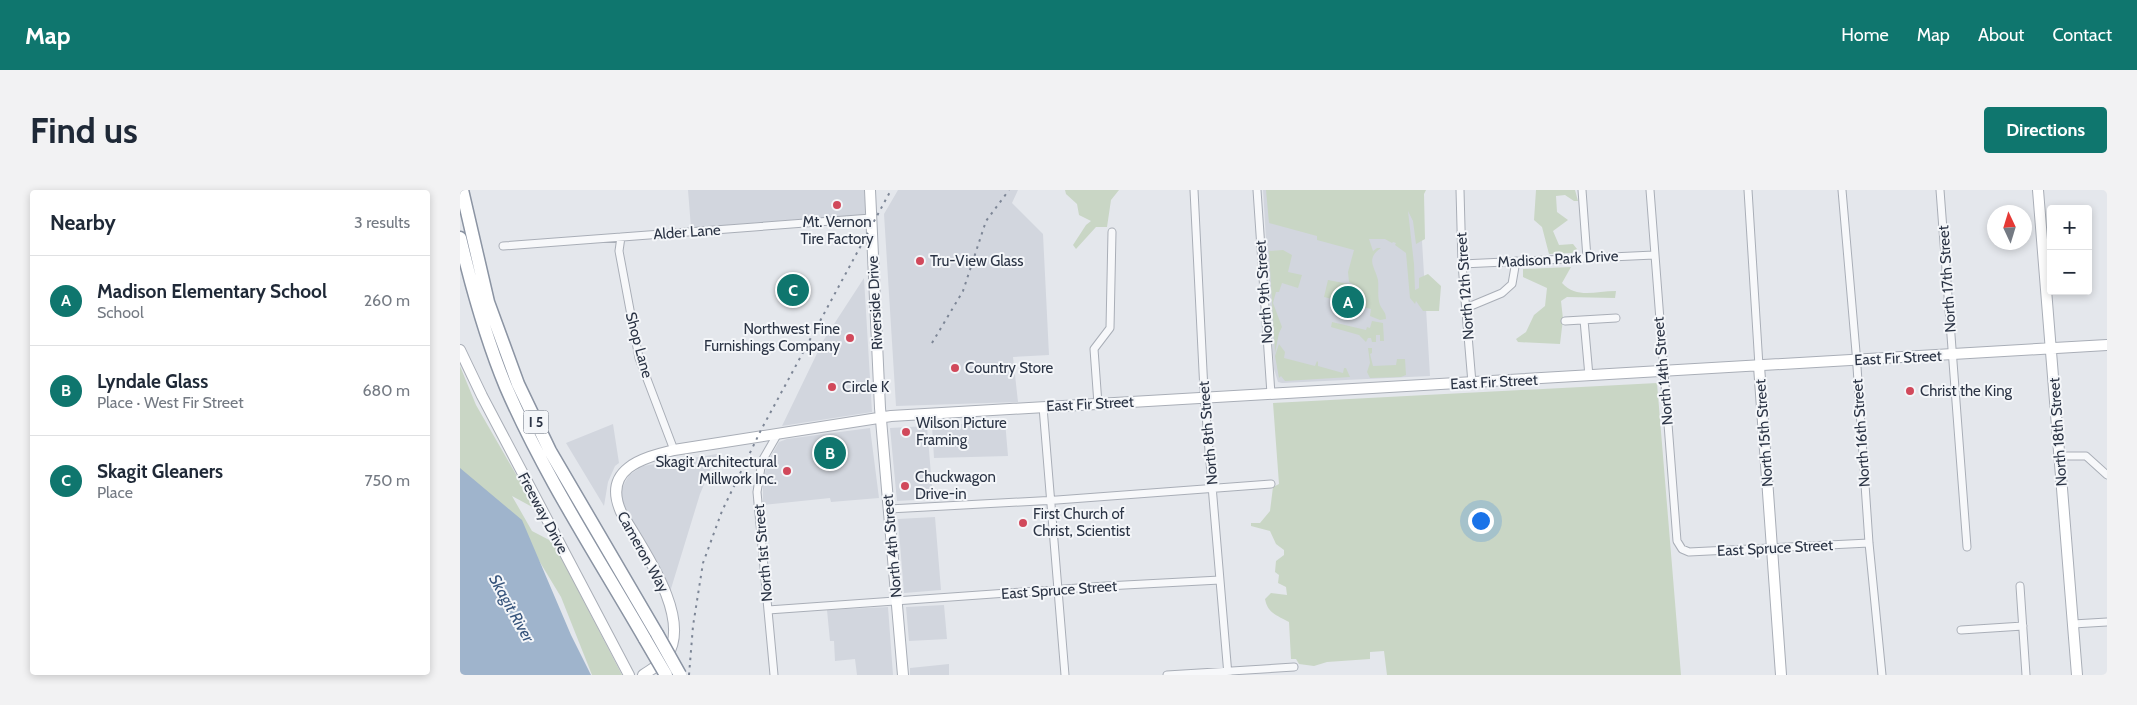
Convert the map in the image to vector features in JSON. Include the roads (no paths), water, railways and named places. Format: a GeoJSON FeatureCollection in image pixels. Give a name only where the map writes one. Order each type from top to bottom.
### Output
{"type":"FeatureCollection","features":[{"type":"Feature","properties":{"kind":"highway","name":"I 5"},"geometry":{"type":"LineString","coordinates":[[462,190],[488,302],[522,392],[550,451],[651,637],[666,675]]}},
{"type":"Feature","properties":{"kind":"highway","name":"I 5"},"geometry":{"type":"LineString","coordinates":[[460,238],[482,321],[506,386],[537,454],[651,637],[680,675]]}},
{"type":"Feature","properties":{"kind":"street","name":"Riverside Drive"},"geometry":{"type":"LineString","coordinates":[[870,190],[881,417]]}},
{"type":"Feature","properties":{"kind":"street","name":"North 8th Street"},"geometry":{"type":"LineString","coordinates":[[1194,190],[1204,398],[1228,673]]}},
{"type":"Feature","properties":{"kind":"street","name":"North 9th Street"},"geometry":{"type":"LineString","coordinates":[[1256,190],[1271,394]]}},
{"type":"Feature","properties":{"kind":"street","name":"North 12th Street"},"geometry":{"type":"LineString","coordinates":[[1460,190],[1462,264],[1472,382]]}},
{"type":"Feature","properties":{"kind":"street"},"geometry":{"type":"LineString","coordinates":[[1582,190],[1587,258]]}},
{"type":"Feature","properties":{"kind":"street","name":"North 14th Street"},"geometry":{"type":"LineString","coordinates":[[1650,190],[1677,542],[1682,549]]}},
{"type":"Feature","properties":{"kind":"street","name":"North 15th Street"},"geometry":{"type":"LineString","coordinates":[[1748,190],[1781,675]]}},
{"type":"Feature","properties":{"kind":"street","name":"North 16th Street"},"geometry":{"type":"LineString","coordinates":[[1842,190],[1869,542],[1882,675]]}},
{"type":"Feature","properties":{"kind":"street","name":"North 17th Street"},"geometry":{"type":"LineString","coordinates":[[1940,190],[1967,547]]}},
{"type":"Feature","properties":{"kind":"street","name":"North 18th Street"},"geometry":{"type":"LineString","coordinates":[[2038,190],[2077,675]]}},
{"type":"Feature","properties":{"kind":"street","name":"Alder Lane"},"geometry":{"type":"LineString","coordinates":[[503,246],[871,218]]}},
{"type":"Feature","properties":{"kind":"street"},"geometry":{"type":"LineString","coordinates":[[1098,404],[1094,349],[1110,328],[1112,232]]}},
{"type":"Feature","properties":{"kind":"street","name":"Shop Lane"},"geometry":{"type":"LineString","coordinates":[[621,237],[619,251],[639,358],[674,450]]}},
{"type":"Feature","properties":{"kind":"street","name":"Madison Park Drive"},"geometry":{"type":"LineString","coordinates":[[1462,264],[1654,255]]}},
{"type":"Feature","properties":{"kind":"street"},"geometry":{"type":"LineString","coordinates":[[1466,308],[1502,293],[1512,284],[1516,261]]}},
{"type":"Feature","properties":{"kind":"street"},"geometry":{"type":"LineString","coordinates":[[1565,322],[1616,318]]}},
{"type":"Feature","properties":{"kind":"street"},"geometry":{"type":"LineString","coordinates":[[1584,320],[1589,376]]}},
{"type":"Feature","properties":{"kind":"street","name":"East Fir Street"},"geometry":{"type":"LineString","coordinates":[[777,434],[881,417],[2107,345]]}},
{"type":"Feature","properties":{"kind":"street","name":"Freeway Drive"},"geometry":{"type":"LineString","coordinates":[[460,350],[482,396],[629,675]]}},
{"type":"Feature","properties":{"kind":"street"},"geometry":{"type":"LineString","coordinates":[[1043,407],[1065,675]]}},
{"type":"Feature","properties":{"kind":"street","name":"North 4th Street"},"geometry":{"type":"LineString","coordinates":[[881,417],[903,675]]}},
{"type":"Feature","properties":{"kind":"street","name":"Cameron Way"},"geometry":{"type":"LineString","coordinates":[[643,675],[666,659],[673,647],[672,609],[665,590],[621,512],[616,492],[619,479],[627,468],[646,457],[674,450],[777,434]]}},
{"type":"Feature","properties":{"kind":"street","name":"North 1st Street"},"geometry":{"type":"LineString","coordinates":[[774,675],[757,492],[762,461],[777,434]]}},
{"type":"Feature","properties":{"kind":"street"},"geometry":{"type":"LineString","coordinates":[[2059,456],[2086,456],[2107,475]]}},
{"type":"Feature","properties":{"kind":"street"},"geometry":{"type":"LineString","coordinates":[[889,509],[1051,500],[1271,484]]}},
{"type":"Feature","properties":{"kind":"street","name":"East Spruce Street"},"geometry":{"type":"LineString","coordinates":[[1682,549],[1690,552],[1869,542]]}},
{"type":"Feature","properties":{"kind":"street","name":"East Spruce Street"},"geometry":{"type":"LineString","coordinates":[[768,610],[1059,589],[1220,580]]}},
{"type":"Feature","properties":{"kind":"street"},"geometry":{"type":"LineString","coordinates":[[2020,586],[2026,675]]}},
{"type":"Feature","properties":{"kind":"street"},"geometry":{"type":"LineString","coordinates":[[2073,624],[2107,622]]}},
{"type":"Feature","properties":{"kind":"street"},"geometry":{"type":"LineString","coordinates":[[1961,630],[2023,626]]}},
{"type":"Feature","properties":{"kind":"street"},"geometry":{"type":"LineString","coordinates":[[1167,675],[1228,673],[1294,667]]}},
{"type":"Feature","properties":{"kind":"water","name":"Skagit River"},"geometry":{"type":"Polygon","coordinates":[[[460,468],[522,520],[571,635],[591,675],[460,675],[460,468]]]}},
{"type":"Feature","properties":{"kind":"railway"},"geometry":{"type":"LineString","coordinates":[[689,675],[693,626],[703,563],[722,511],[761,430],[891,190]]}},
{"type":"Feature","properties":{"kind":"railway"},"geometry":{"type":"LineString","coordinates":[[932,343],[963,291],[986,221],[1009,190]]}},
{"type":"Feature","properties":{"kind":"place","name":"Mt. Vernon Tire Factory"},"geometry":{"type":"Point","coordinates":[837,205]}},
{"type":"Feature","properties":{"kind":"place","name":"Tru-View Glass"},"geometry":{"type":"Point","coordinates":[920,261]}},
{"type":"Feature","properties":{"kind":"place","name":"Skagit Gleaners"},"geometry":{"type":"Point","coordinates":[793,290]}},
{"type":"Feature","properties":{"kind":"place","name":"Madison Elementary School"},"geometry":{"type":"Point","coordinates":[1348,302]}},
{"type":"Feature","properties":{"kind":"place","name":"Northwest Fine Furnishings Company"},"geometry":{"type":"Point","coordinates":[850,338]}},
{"type":"Feature","properties":{"kind":"place","name":"Country Store"},"geometry":{"type":"Point","coordinates":[955,368]}},
{"type":"Feature","properties":{"kind":"place","name":"Circle K"},"geometry":{"type":"Point","coordinates":[832,387]}},
{"type":"Feature","properties":{"kind":"place","name":"Christ the King"},"geometry":{"type":"Point","coordinates":[1910,391]}},
{"type":"Feature","properties":{"kind":"place","name":"Wilson Picture Framing"},"geometry":{"type":"Point","coordinates":[906,432]}},
{"type":"Feature","properties":{"kind":"place","name":"Lyndale Glass"},"geometry":{"type":"Point","coordinates":[830,453]}},
{"type":"Feature","properties":{"kind":"place","name":"Skagit Architectural Millwork Inc."},"geometry":{"type":"Point","coordinates":[787,471]}},
{"type":"Feature","properties":{"kind":"place","name":"Chuckwagon Drive-in"},"geometry":{"type":"Point","coordinates":[905,486]}},
{"type":"Feature","properties":{"kind":"place","name":"First Church of Christ, Scientist"},"geometry":{"type":"Point","coordinates":[1023,523]}}]}
